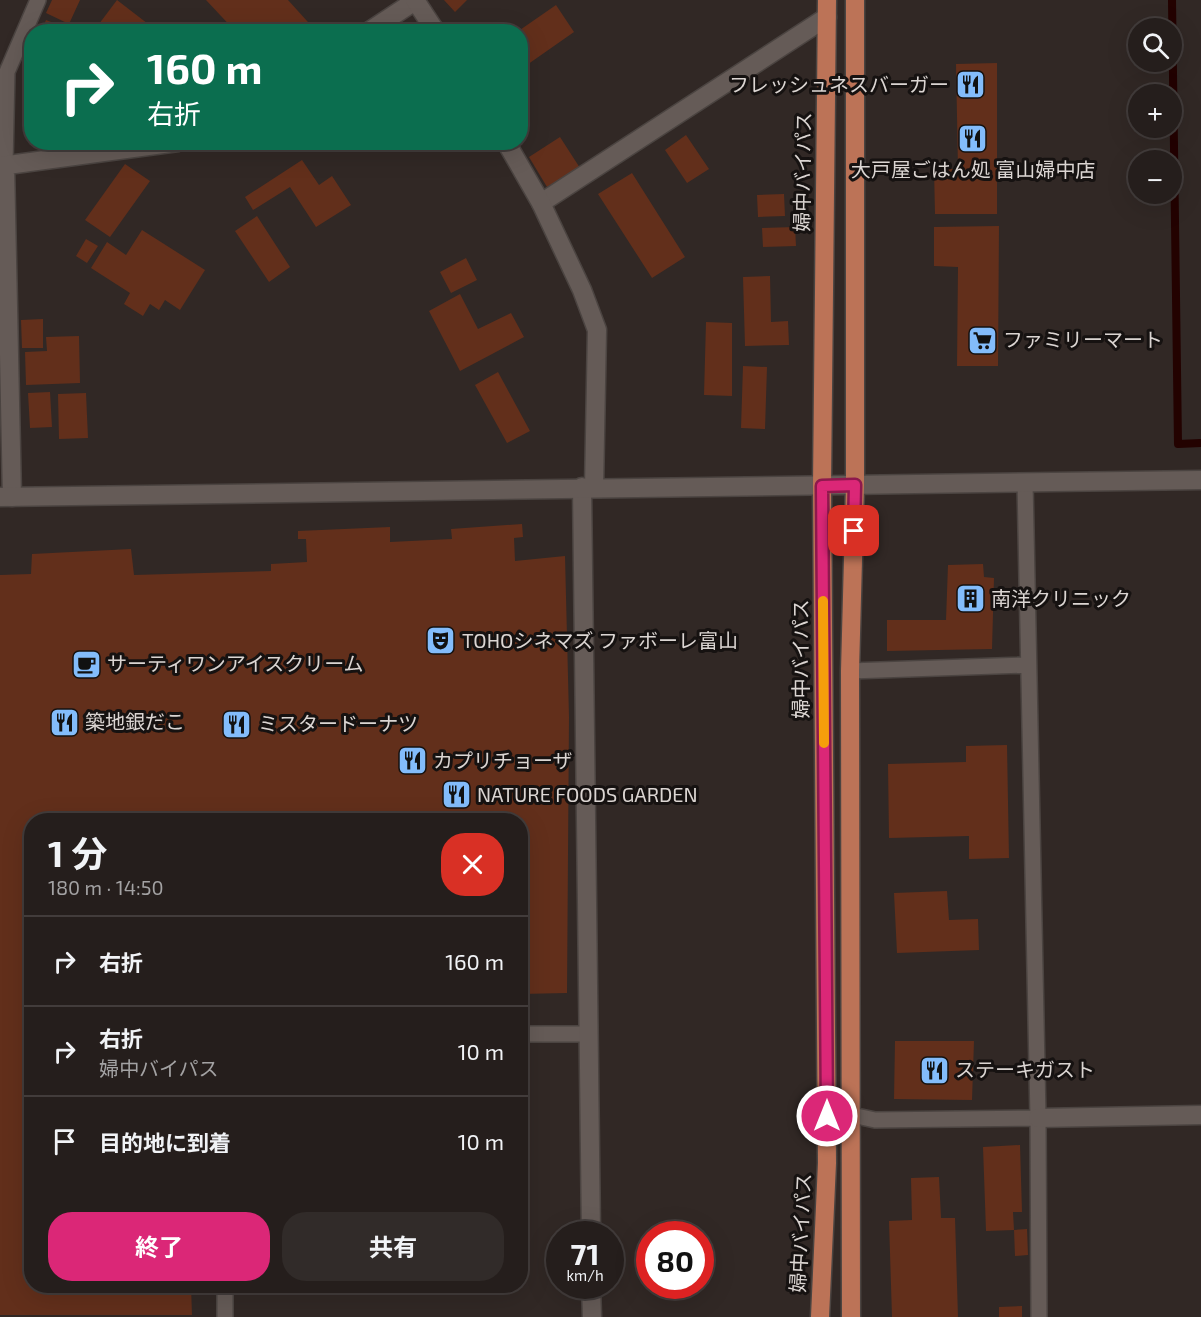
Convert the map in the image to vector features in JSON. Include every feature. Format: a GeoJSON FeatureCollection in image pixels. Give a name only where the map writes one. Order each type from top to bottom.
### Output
{"type":"FeatureCollection","features":[{"type":"Feature","properties":{"kind":"highway"},"geometry":{"type":"LineString","coordinates":[[851,1317],[850,671],[855,485],[855,0]]}},
{"type":"Feature","properties":{"kind":"highway","name":"婦中バイパス"},"geometry":{"type":"LineString","coordinates":[[820,1317],[827,1163],[822,486],[827,8]]}},
{"type":"Feature","properties":{"kind":"street"},"geometry":{"type":"LineString","coordinates":[[380,24],[415,0],[431,24]]}},
{"type":"Feature","properties":{"kind":"street"},"geometry":{"type":"LineString","coordinates":[[541,203],[827,8]]}},
{"type":"Feature","properties":{"kind":"street"},"geometry":{"type":"LineString","coordinates":[[119,150],[3,166],[6,497],[1201,480]]}},
{"type":"Feature","properties":{"kind":"street"},"geometry":{"type":"LineString","coordinates":[[511,150],[541,203],[582,290],[597,330],[588,488],[588,1034],[591,1221]]}},
{"type":"Feature","properties":{"kind":"street"},"geometry":{"type":"LineString","coordinates":[[1038,1118],[1201,1115]]}},
{"type":"Feature","properties":{"kind":"street"},"geometry":{"type":"LineString","coordinates":[[591,1299],[592,1317]]}},
{"type":"Feature","properties":{"kind":"lane"},"geometry":{"type":"LineString","coordinates":[[28,24],[38,0]]}},
{"type":"Feature","properties":{"kind":"lane"},"geometry":{"type":"LineString","coordinates":[[3,166],[7,72],[24,33]]}},
{"type":"Feature","properties":{"kind":"lane"},"geometry":{"type":"LineString","coordinates":[[1025,482],[1038,1118],[1039,1317]]}},
{"type":"Feature","properties":{"kind":"lane"},"geometry":{"type":"LineString","coordinates":[[850,671],[1028,665]]}},
{"type":"Feature","properties":{"kind":"lane"},"geometry":{"type":"LineString","coordinates":[[528,1034],[588,1034]]}},
{"type":"Feature","properties":{"kind":"lane"},"geometry":{"type":"LineString","coordinates":[[852,1115],[875,1120],[1038,1118]]}},
{"type":"Feature","properties":{"kind":"lane"},"geometry":{"type":"LineString","coordinates":[[225,1293],[225,1317]]}},
{"type":"Feature","properties":{"kind":"building"},"geometry":{"type":"Polygon","coordinates":[[[52,0],[80,0],[69,24],[46,13],[52,0]]]}},
{"type":"Feature","properties":{"kind":"building"},"geometry":{"type":"Polygon","coordinates":[[[117,0],[148,24],[99,24],[117,0]]]}},
{"type":"Feature","properties":{"kind":"building"},"geometry":{"type":"Polygon","coordinates":[[[206,0],[288,0],[310,24],[228,24],[206,0]]]}},
{"type":"Feature","properties":{"kind":"building"},"geometry":{"type":"Polygon","coordinates":[[[444,0],[467,0],[455,12],[444,0]]]}},
{"type":"Feature","properties":{"kind":"building"},"geometry":{"type":"Polygon","coordinates":[[[556,5],[574,32],[528,64],[528,24],[556,5]]]}},
{"type":"Feature","properties":{"kind":"building"},"geometry":{"type":"Polygon","coordinates":[[[46,20],[56,24],[44,24],[46,20]]]}},
{"type":"Feature","properties":{"kind":"building"},"geometry":{"type":"Polygon","coordinates":[[[997,63],[997,214],[935,214],[934,169],[958,169],[956,64],[997,63]]]}},
{"type":"Feature","properties":{"kind":"building"},"geometry":{"type":"Polygon","coordinates":[[[686,135],[709,169],[687,183],[665,150],[686,135]]]}},
{"type":"Feature","properties":{"kind":"building"},"geometry":{"type":"Polygon","coordinates":[[[560,137],[580,168],[547,187],[529,157],[560,137]]]}},
{"type":"Feature","properties":{"kind":"building"},"geometry":{"type":"Polygon","coordinates":[[[302,160],[319,185],[332,176],[351,205],[316,227],[290,187],[253,210],[245,197],[302,160]]]}},
{"type":"Feature","properties":{"kind":"building"},"geometry":{"type":"Polygon","coordinates":[[[125,164],[150,181],[110,237],[85,220],[125,164]]]}},
{"type":"Feature","properties":{"kind":"building"},"geometry":{"type":"Polygon","coordinates":[[[632,173],[685,257],[652,278],[598,194],[632,173]]]}},
{"type":"Feature","properties":{"kind":"building"},"geometry":{"type":"Polygon","coordinates":[[[784,194],[785,216],[758,217],[757,195],[784,194]]]}},
{"type":"Feature","properties":{"kind":"building"},"geometry":{"type":"Polygon","coordinates":[[[257,216],[290,267],[269,282],[235,231],[257,216]]]}},
{"type":"Feature","properties":{"kind":"building"},"geometry":{"type":"Polygon","coordinates":[[[999,226],[998,366],[957,366],[958,267],[934,266],[934,227],[999,226]]]}},
{"type":"Feature","properties":{"kind":"building"},"geometry":{"type":"Polygon","coordinates":[[[795,227],[796,246],[763,247],[762,228],[795,227]]]}},
{"type":"Feature","properties":{"kind":"building"},"geometry":{"type":"Polygon","coordinates":[[[142,230],[205,270],[180,310],[165,300],[159,310],[150,304],[143,316],[124,304],[130,293],[91,268],[107,242],[126,255],[142,230]]]}},
{"type":"Feature","properties":{"kind":"building"},"geometry":{"type":"Polygon","coordinates":[[[86,239],[98,246],[87,263],[76,256],[86,239]]]}},
{"type":"Feature","properties":{"kind":"building"},"geometry":{"type":"Polygon","coordinates":[[[466,258],[477,280],[451,293],[440,272],[466,258]]]}},
{"type":"Feature","properties":{"kind":"building"},"geometry":{"type":"Polygon","coordinates":[[[770,276],[771,322],[788,321],[789,345],[745,346],[743,277],[770,276]]]}},
{"type":"Feature","properties":{"kind":"building"},"geometry":{"type":"Polygon","coordinates":[[[460,294],[478,329],[511,313],[524,337],[460,371],[429,311],[460,294]]]}},
{"type":"Feature","properties":{"kind":"building"},"geometry":{"type":"Polygon","coordinates":[[[43,319],[43,348],[22,348],[21,320],[43,319]]]}},
{"type":"Feature","properties":{"kind":"building"},"geometry":{"type":"Polygon","coordinates":[[[706,322],[732,323],[732,396],[704,395],[706,322]]]}},
{"type":"Feature","properties":{"kind":"building"},"geometry":{"type":"Polygon","coordinates":[[[79,336],[80,383],[26,385],[25,352],[47,351],[46,337],[79,336]]]}},
{"type":"Feature","properties":{"kind":"building"},"geometry":{"type":"Polygon","coordinates":[[[743,366],[767,367],[765,429],[741,428],[743,366]]]}},
{"type":"Feature","properties":{"kind":"building"},"geometry":{"type":"Polygon","coordinates":[[[498,372],[530,431],[507,443],[475,385],[498,372]]]}},
{"type":"Feature","properties":{"kind":"building"},"geometry":{"type":"Polygon","coordinates":[[[50,392],[52,427],[30,428],[28,393],[50,392]]]}},
{"type":"Feature","properties":{"kind":"building"},"geometry":{"type":"Polygon","coordinates":[[[86,393],[88,438],[59,439],[58,394],[86,393]]]}},
{"type":"Feature","properties":{"kind":"building"},"geometry":{"type":"Polygon","coordinates":[[[522,524],[523,537],[514,538],[515,561],[565,556],[569,717],[567,993],[528,994],[528,813],[24,813],[24,1293],[191,1293],[192,1315],[0,1315],[0,575],[31,574],[32,554],[131,549],[134,575],[271,571],[271,564],[307,562],[306,539],[298,539],[298,531],[390,527],[390,542],[452,539],[451,529],[522,524]]]}},
{"type":"Feature","properties":{"kind":"building","name":"南洋クリニック"},"geometry":{"type":"Polygon","coordinates":[[[983,564],[984,577],[994,578],[992,649],[887,651],[887,620],[946,620],[948,565],[983,564]]]}},
{"type":"Feature","properties":{"kind":"building"},"geometry":{"type":"Polygon","coordinates":[[[1007,745],[1009,858],[969,859],[969,836],[889,838],[888,764],[966,762],[966,746],[1007,745]]]}},
{"type":"Feature","properties":{"kind":"building"},"geometry":{"type":"Polygon","coordinates":[[[947,891],[949,920],[978,919],[979,950],[897,953],[894,893],[947,891]]]}},
{"type":"Feature","properties":{"kind":"building","name":"ステーキガスト"},"geometry":{"type":"Polygon","coordinates":[[[895,1041],[974,1041],[972,1100],[894,1099],[895,1041]]]}},
{"type":"Feature","properties":{"kind":"building"},"geometry":{"type":"Polygon","coordinates":[[[1020,1145],[1022,1212],[1013,1212],[1014,1230],[986,1231],[983,1147],[1020,1145]]]}},
{"type":"Feature","properties":{"kind":"building"},"geometry":{"type":"Polygon","coordinates":[[[939,1177],[941,1218],[955,1218],[958,1317],[892,1317],[889,1221],[912,1220],[911,1178],[939,1177]]]}},
{"type":"Feature","properties":{"kind":"building"},"geometry":{"type":"Polygon","coordinates":[[[1027,1229],[1028,1255],[1015,1256],[1014,1230],[1027,1229]]]}},
{"type":"Feature","properties":{"kind":"building"},"geometry":{"type":"Polygon","coordinates":[[[1022,1306],[1022,1317],[999,1317],[999,1307],[1022,1306]]]}},
{"type":"Feature","properties":{"kind":"waterway"},"geometry":{"type":"LineString","coordinates":[[1172,0],[1178,444],[1201,443]]}},
{"type":"Feature","properties":{"kind":"slow traffic"},"geometry":{"type":"LineString","coordinates":[[823,601],[824,743]]}},
{"type":"Feature","properties":{"kind":"place","name":"フレッシュネスバーガー"},"geometry":{"type":"Point","coordinates":[970,85]}},
{"type":"Feature","properties":{"kind":"place","name":"大戸屋ごはん処 富山婦中店"},"geometry":{"type":"Point","coordinates":[973,139]}},
{"type":"Feature","properties":{"kind":"place","name":"ファミリーマート"},"geometry":{"type":"Point","coordinates":[982,340]}},
{"type":"Feature","properties":{"kind":"place","name":"南洋クリニック"},"geometry":{"type":"Point","coordinates":[970,599]}},
{"type":"Feature","properties":{"kind":"place","name":"TOHOシネマズ ファボーレ富山"},"geometry":{"type":"Point","coordinates":[441,641]}},
{"type":"Feature","properties":{"kind":"place","name":"サーティワンアイスクリーム"},"geometry":{"type":"Point","coordinates":[86,664]}},
{"type":"Feature","properties":{"kind":"place","name":"築地銀だこ"},"geometry":{"type":"Point","coordinates":[64,722]}},
{"type":"Feature","properties":{"kind":"place","name":"ミスタードーナツ"},"geometry":{"type":"Point","coordinates":[237,724]}},
{"type":"Feature","properties":{"kind":"place","name":"カプリチョーザ"},"geometry":{"type":"Point","coordinates":[412,761]}},
{"type":"Feature","properties":{"kind":"place","name":"NATURE FOODS GARDEN"},"geometry":{"type":"Point","coordinates":[456,795]}},
{"type":"Feature","properties":{"kind":"place","name":"ステーキガスト"},"geometry":{"type":"Point","coordinates":[934,1070]}},
{"type":"Feature","properties":{"kind":"route"},"geometry":{"type":"LineString","coordinates":[[827,1116],[822,486],[855,485],[854,531]]}}]}
